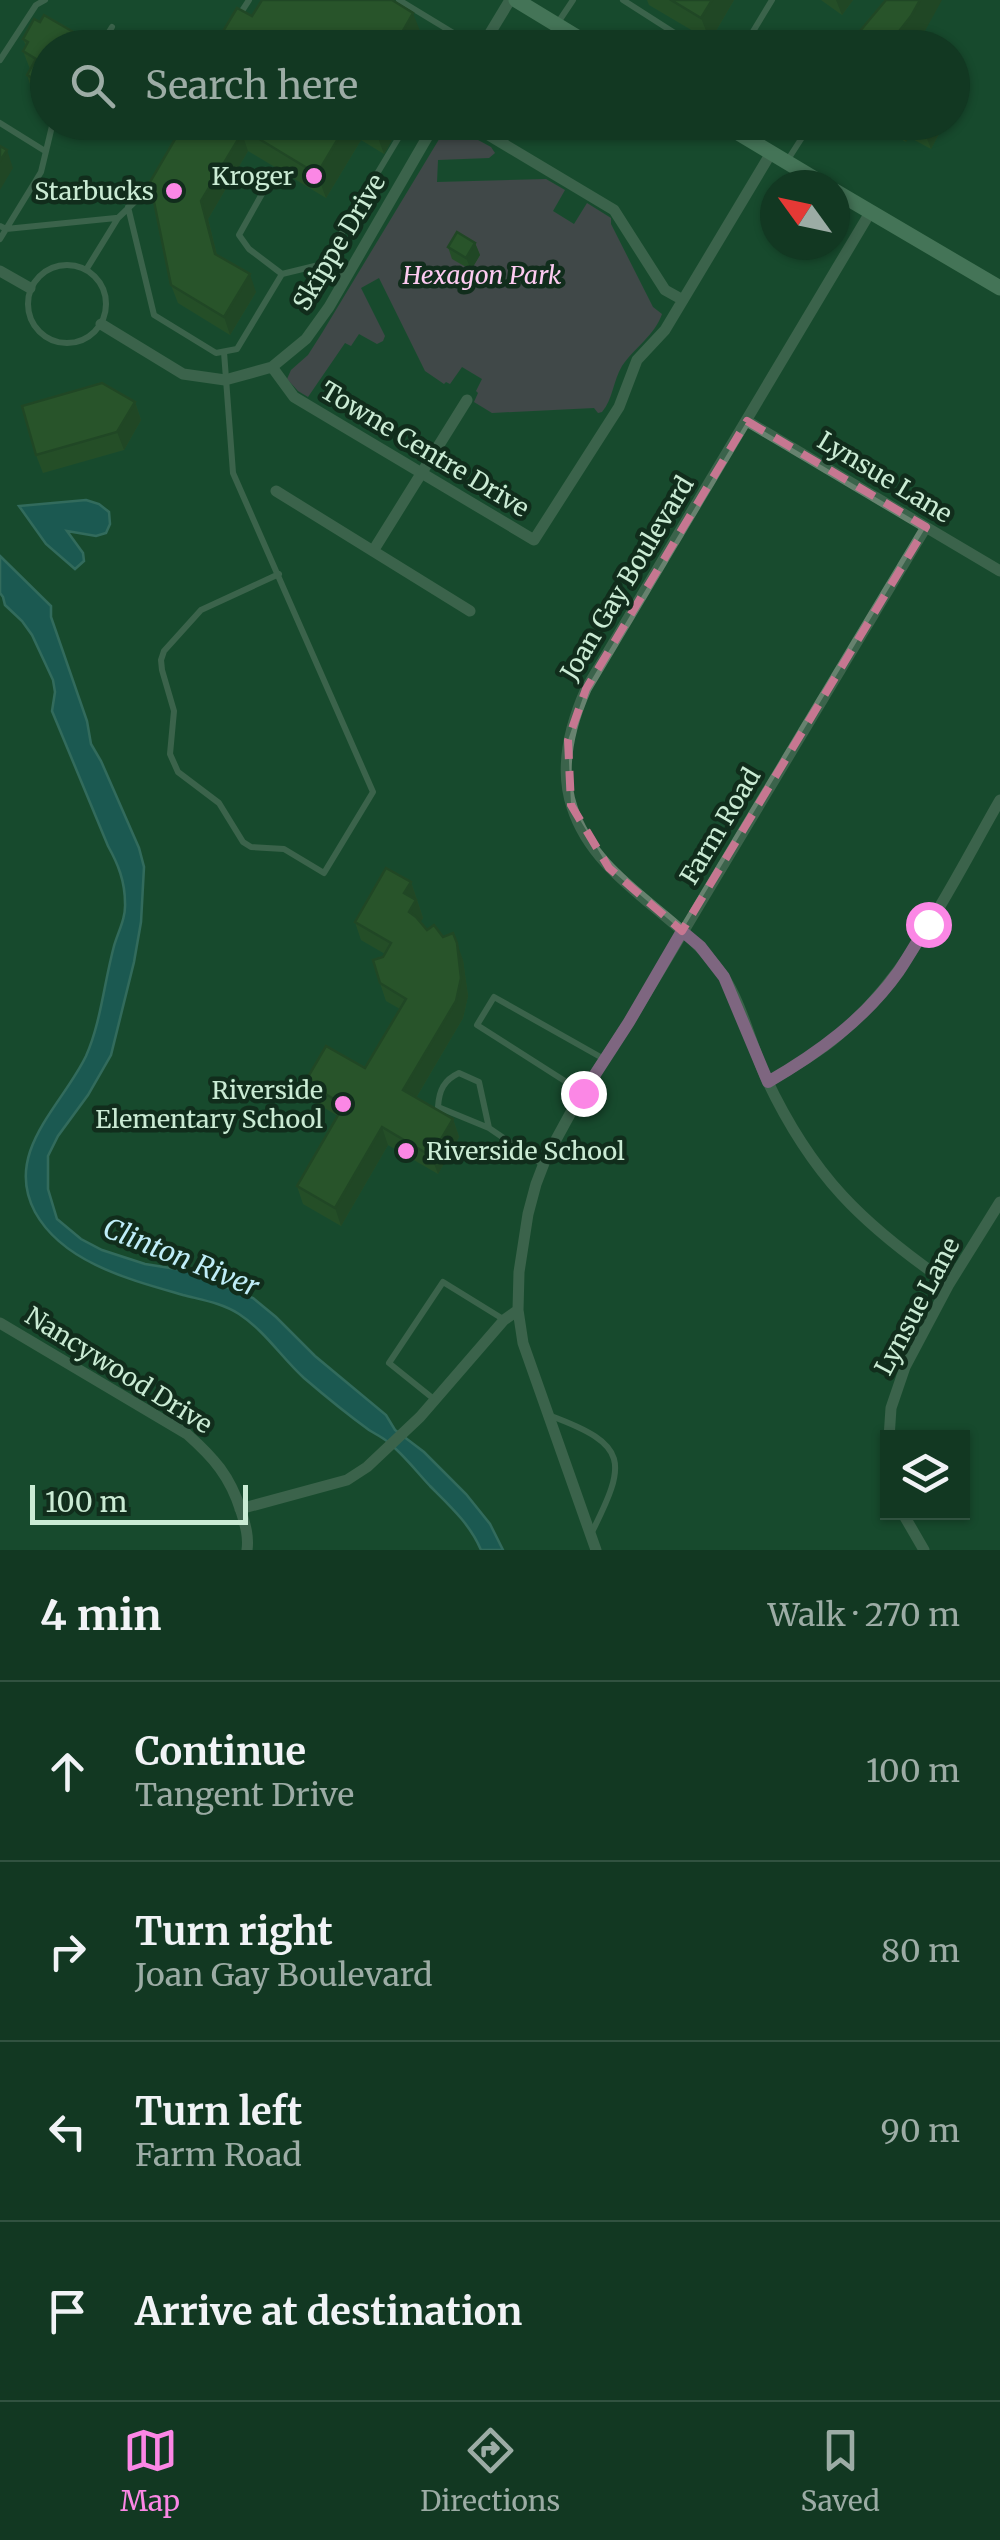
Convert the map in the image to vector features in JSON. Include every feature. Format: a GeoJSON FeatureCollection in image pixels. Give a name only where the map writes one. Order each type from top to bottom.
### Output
{"type":"FeatureCollection","features":[{"type":"Feature","properties":{"kind":"street"},"geometry":{"type":"LineString","coordinates":[[492,30],[513,0],[565,30]]}},
{"type":"Feature","properties":{"kind":"street","name":"Skippe Drive"},"geometry":{"type":"LineString","coordinates":[[101,324],[183,374],[225,380],[272,367],[306,339],[347,278],[426,140]]}},
{"type":"Feature","properties":{"kind":"street"},"geometry":{"type":"LineString","coordinates":[[496,140],[614,210],[665,290],[682,300]]}},
{"type":"Feature","properties":{"kind":"street"},"geometry":{"type":"LineString","coordinates":[[750,140],[800,170]]}},
{"type":"Feature","properties":{"kind":"street","name":"Towne Centre Drive"},"geometry":{"type":"LineString","coordinates":[[272,367],[294,397],[534,540],[619,407],[637,360],[665,330],[771,153]]}},
{"type":"Feature","properties":{"kind":"street"},"geometry":{"type":"LineString","coordinates":[[850,199],[1000,288]]}},
{"type":"Feature","properties":{"kind":"street","name":"Joan Gay Boulevard"},"geometry":{"type":"LineString","coordinates":[[870,212],[586,689],[574,714],[567,770],[571,805],[584,833],[609,868],[700,946],[724,977],[768,1082],[805,1151],[865,1221],[950,1284]]}},
{"type":"Feature","properties":{"kind":"street"},"geometry":{"type":"LineString","coordinates":[[0,271],[30,288]]}},
{"type":"Feature","properties":{"kind":"street"},"geometry":{"type":"LineString","coordinates":[[373,551],[466,400]]}},
{"type":"Feature","properties":{"kind":"street","name":"Lynsue Lane"},"geometry":{"type":"LineString","coordinates":[[747,421],[1000,571]]}},
{"type":"Feature","properties":{"kind":"street"},"geometry":{"type":"LineString","coordinates":[[276,491],[470,611]]}},
{"type":"Feature","properties":{"kind":"street","name":"Farm Road"},"geometry":{"type":"LineString","coordinates":[[596,1550],[523,1343],[518,1310],[520,1272],[536,1184],[560,1131],[926,527]]}},
{"type":"Feature","properties":{"kind":"street"},"geometry":{"type":"LineString","coordinates":[[768,1082],[832,1041],[898,973],[1000,800]]}},
{"type":"Feature","properties":{"kind":"street","name":"Lynsue Lane"},"geometry":{"type":"LineString","coordinates":[[890,1430],[891,1408],[905,1367],[1000,1202]]}},
{"type":"Feature","properties":{"kind":"street"},"geometry":{"type":"LineString","coordinates":[[240,1509],[347,1480],[384,1453],[504,1320],[518,1310]]}},
{"type":"Feature","properties":{"kind":"street","name":"Nancywood Drive"},"geometry":{"type":"LineString","coordinates":[[0,1323],[188,1434],[213,1458],[234,1488],[246,1526],[247,1550]]}},
{"type":"Feature","properties":{"kind":"street"},"geometry":{"type":"LineString","coordinates":[[907,1520],[924,1550]]}},
{"type":"Feature","properties":{"kind":"lane"},"geometry":{"type":"LineString","coordinates":[[0,60],[36,5],[44,0]]}},
{"type":"Feature","properties":{"kind":"lane"},"geometry":{"type":"LineString","coordinates":[[235,22],[248,0]]}},
{"type":"Feature","properties":{"kind":"lane"},"geometry":{"type":"LineString","coordinates":[[399,0],[447,30]]}},
{"type":"Feature","properties":{"kind":"lane"},"geometry":{"type":"LineString","coordinates":[[557,25],[572,0]]}},
{"type":"Feature","properties":{"kind":"lane"},"geometry":{"type":"LineString","coordinates":[[623,0],[670,30]]}},
{"type":"Feature","properties":{"kind":"lane"},"geometry":{"type":"LineString","coordinates":[[754,30],[772,0]]}},
{"type":"Feature","properties":{"kind":"lane"},"geometry":{"type":"LineString","coordinates":[[0,123],[46,151]]}},
{"type":"Feature","properties":{"kind":"lane"},"geometry":{"type":"LineString","coordinates":[[0,239],[3,228],[41,172],[48,140]]}},
{"type":"Feature","properties":{"kind":"lane"},"geometry":{"type":"LineString","coordinates":[[323,264],[397,140]]}},
{"type":"Feature","properties":{"kind":"lane"},"geometry":{"type":"LineString","coordinates":[[786,162],[800,140]]}},
{"type":"Feature","properties":{"kind":"lane"},"geometry":{"type":"LineString","coordinates":[[86,270],[118,218],[148,190],[158,174]]}},
{"type":"Feature","properties":{"kind":"lane"},"geometry":{"type":"LineString","coordinates":[[267,185],[239,235],[282,274]]}},
{"type":"Feature","properties":{"kind":"lane"},"geometry":{"type":"LineString","coordinates":[[128,208],[154,315],[216,353],[237,349],[282,274],[323,264],[347,278]]}},
{"type":"Feature","properties":{"kind":"lane"},"geometry":{"type":"LineString","coordinates":[[3,228],[118,218]]}},
{"type":"Feature","properties":{"kind":"lane"},"geometry":{"type":"LineString","coordinates":[[67,264],[86,270],[101,284],[106,297],[101,324],[82,340],[70,343],[46,338],[30,319],[30,288],[54,266],[67,264]]}},
{"type":"Feature","properties":{"kind":"lane"},"geometry":{"type":"LineString","coordinates":[[224,352],[233,473],[279,574],[373,792],[324,873],[284,849],[244,842],[219,803],[178,772],[170,754],[174,711],[162,670],[164,651],[202,610],[279,574]]}},
{"type":"Feature","properties":{"kind":"lane"},"geometry":{"type":"LineString","coordinates":[[583,1093],[478,1025],[494,997],[605,1059]]}},
{"type":"Feature","properties":{"kind":"lane"},"geometry":{"type":"LineString","coordinates":[[489,1128],[478,1082],[458,1072],[446,1079],[438,1095],[438,1106],[489,1128],[544,1165]]}},
{"type":"Feature","properties":{"kind":"lane"},"geometry":{"type":"LineString","coordinates":[[435,1400],[389,1363],[443,1282],[504,1320]]}},
{"type":"Feature","properties":{"kind":"lane"},"geometry":{"type":"LineString","coordinates":[[549,1416],[592,1434],[610,1449],[617,1470],[612,1493],[592,1532]]}},
{"type":"Feature","properties":{"kind":"highlighted area"},"geometry":{"type":"Polygon","coordinates":[[[747,421],[926,527],[682,931],[609,868],[571,805],[568,740],[586,689],[747,421]]]}},
{"type":"Feature","properties":{"kind":"green space","name":"Hexagon Park"},"geometry":{"type":"Polygon","coordinates":[[[439,140],[478,140],[495,153],[489,158],[438,160],[437,182],[546,179],[565,190],[553,211],[574,224],[587,203],[611,218],[653,307],[662,314],[622,366],[608,401],[598,413],[594,408],[492,413],[474,402],[482,379],[462,367],[450,384],[444,384],[425,371],[379,278],[361,288],[385,336],[383,341],[377,344],[359,334],[351,346],[345,343],[308,397],[287,379],[322,333],[439,140]]]}},
{"type":"Feature","properties":{"kind":"water"},"geometry":{"type":"Polygon","coordinates":[[[86,500],[109,512],[110,524],[106,533],[96,536],[67,531],[83,553],[84,561],[75,569],[46,544],[19,506],[86,500]]]}},
{"type":"Feature","properties":{"kind":"water"},"geometry":{"type":"Polygon","coordinates":[[[0,556],[51,606],[51,617],[87,721],[91,744],[144,867],[134,962],[111,1055],[48,1156],[48,1189],[57,1219],[102,1250],[145,1264],[189,1271],[253,1298],[386,1415],[395,1430],[424,1452],[466,1494],[490,1524],[503,1550],[481,1550],[459,1516],[399,1452],[304,1378],[239,1314],[219,1304],[142,1283],[80,1257],[47,1230],[35,1212],[27,1190],[26,1169],[31,1149],[91,1043],[124,914],[125,895],[118,866],[52,711],[53,680],[32,635],[5,605],[0,593],[0,556]]]}},
{"type":"Feature","properties":{"kind":"building"},"geometry":{"type":"Polygon","coordinates":[[[262,0],[392,0],[413,13],[403,30],[224,30],[237,8],[252,16],[262,0]]]}},
{"type":"Feature","properties":{"kind":"building"},"geometry":{"type":"Polygon","coordinates":[[[671,0],[712,0],[701,18],[671,0]]]}},
{"type":"Feature","properties":{"kind":"building"},"geometry":{"type":"Polygon","coordinates":[[[886,0],[920,0],[900,30],[861,30],[886,0]]]}},
{"type":"Feature","properties":{"kind":"building"},"geometry":{"type":"Polygon","coordinates":[[[44,15],[70,30],[30,30],[30,55],[23,51],[28,42],[23,39],[34,19],[40,22],[44,15]]]}},
{"type":"Feature","properties":{"kind":"building"},"geometry":{"type":"Polygon","coordinates":[[[174,140],[238,140],[201,201],[215,254],[250,274],[224,317],[171,285],[150,182],[174,140]]]}},
{"type":"Feature","properties":{"kind":"building"},"geometry":{"type":"Polygon","coordinates":[[[261,140],[337,140],[317,174],[261,140]]]}},
{"type":"Feature","properties":{"kind":"building"},"geometry":{"type":"Polygon","coordinates":[[[457,232],[475,243],[466,258],[448,247],[457,232]]]}},
{"type":"Feature","properties":{"kind":"building"},"geometry":{"type":"Polygon","coordinates":[[[102,383],[135,402],[117,432],[36,455],[22,406],[102,383]]]}},
{"type":"Feature","properties":{"kind":"building"},"geometry":{"type":"Polygon","coordinates":[[[386,868],[411,882],[404,893],[416,900],[409,912],[427,930],[434,925],[443,937],[453,933],[457,943],[461,978],[456,1001],[403,1090],[453,1119],[431,1156],[382,1127],[335,1208],[297,1186],[344,1105],[305,1082],[326,1046],[365,1068],[406,999],[380,983],[373,960],[383,957],[391,943],[355,922],[386,868]]]}},
{"type":"Feature","properties":{"kind":"place","name":"Kroger"},"geometry":{"type":"Point","coordinates":[314,176]}},
{"type":"Feature","properties":{"kind":"place","name":"Starbucks"},"geometry":{"type":"Point","coordinates":[174,191]}},
{"type":"Feature","properties":{"kind":"place","name":"Riverside Elementary School"},"geometry":{"type":"Point","coordinates":[343,1104]}},
{"type":"Feature","properties":{"kind":"place","name":"Riverside School"},"geometry":{"type":"Point","coordinates":[406,1151]}},
{"type":"Feature","properties":{"kind":"route"},"geometry":{"type":"LineString","coordinates":[[583,1093],[682,931],[700,946],[724,977],[768,1082],[832,1041],[870,1005],[898,973],[928,924]]}},
{"type":"Feature","properties":{"kind":"water label","name":"Clinton River"},"geometry":{"type":"Point","coordinates":[181,1257]}}]}
